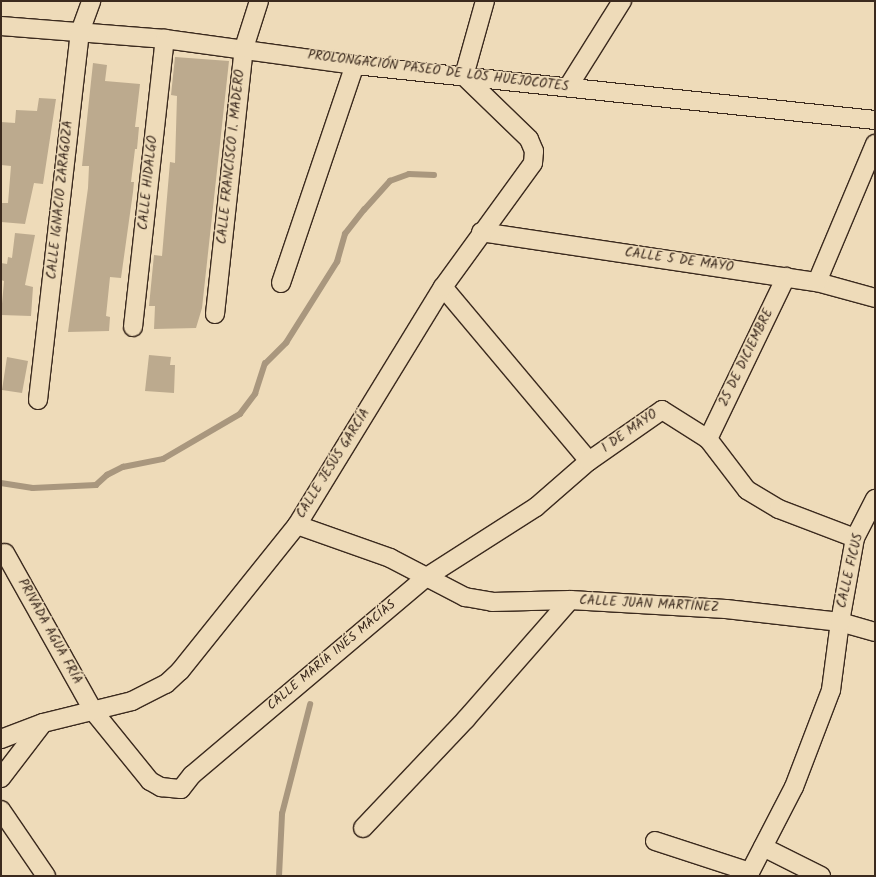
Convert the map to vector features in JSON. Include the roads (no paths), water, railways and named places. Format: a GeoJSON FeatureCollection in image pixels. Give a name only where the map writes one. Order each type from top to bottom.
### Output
{"type":"FeatureCollection","features":[{"type":"Feature","properties":{"kind":"street","name":"CALLE IGNACIO ZARAGOZA"},"geometry":{"type":"LineString","coordinates":[[38,400],[80,32],[91,1]]}},
{"type":"Feature","properties":{"kind":"street","name":"CALLE FRANCISCO I. MADERO"},"geometry":{"type":"LineString","coordinates":[[215,314],[244,48],[259,1]]}},
{"type":"Feature","properties":{"kind":"street"},"geometry":{"type":"LineString","coordinates":[[464,76],[485,1]]}},
{"type":"Feature","properties":{"kind":"street"},"geometry":{"type":"LineString","coordinates":[[568,87],[622,1]]}},
{"type":"Feature","properties":{"kind":"street","name":"PROLONGACIÓN PASEO DE LOS HUEJOCOTES"},"geometry":{"type":"LineString","coordinates":[[1,26],[165,39],[244,48],[355,64],[875,120]]}},
{"type":"Feature","properties":{"kind":"street","name":"CALLE HIDALGO"},"geometry":{"type":"LineString","coordinates":[[133,327],[165,39]]}},
{"type":"Feature","properties":{"kind":"street"},"geometry":{"type":"LineString","coordinates":[[281,283],[355,64]]}},
{"type":"Feature","properties":{"kind":"street","name":"CALLE JESÚS GARCÍA"},"geometry":{"type":"LineString","coordinates":[[1,739],[43,723],[94,712],[132,701],[166,684],[180,671],[297,525],[443,287],[481,232],[533,163],[534,150],[529,139],[464,76]]}},
{"type":"Feature","properties":{"kind":"street"},"geometry":{"type":"LineString","coordinates":[[817,282],[875,144]]}},
{"type":"Feature","properties":{"kind":"street","name":"CALLE 5 DE MAYO"},"geometry":{"type":"LineString","coordinates":[[481,232],[817,282],[875,298]]}},
{"type":"Feature","properties":{"kind":"street","name":"25 DE DICIEMBRE"},"geometry":{"type":"LineString","coordinates":[[708,439],[786,277]]}},
{"type":"Feature","properties":{"kind":"street","name":"1 DE MAYO"},"geometry":{"type":"LineString","coordinates":[[443,287],[589,461],[662,410],[708,439],[747,490],[779,508],[855,538]]}},
{"type":"Feature","properties":{"kind":"street","name":"CALLE MARÍA INÉS MACÍAS"},"geometry":{"type":"LineString","coordinates":[[94,712],[150,781],[161,787],[181,789],[192,775],[425,578],[536,507],[589,461]]}},
{"type":"Feature","properties":{"kind":"street","name":"CALLE FICUS"},"geometry":{"type":"LineString","coordinates":[[749,874],[794,787],[831,690],[840,622],[855,538],[875,499]]}},
{"type":"Feature","properties":{"kind":"street","name":"CALLE JUAN MARTÍNEZ"},"geometry":{"type":"LineString","coordinates":[[297,525],[390,558],[425,578],[465,597],[492,602],[570,600],[726,610],[840,622],[875,632]]}},
{"type":"Feature","properties":{"kind":"street","name":"PRIVADA AGUA FRÍA"},"geometry":{"type":"LineString","coordinates":[[5,553],[94,712]]}},
{"type":"Feature","properties":{"kind":"street"},"geometry":{"type":"LineString","coordinates":[[363,828],[466,719],[570,600]]}},
{"type":"Feature","properties":{"kind":"street"},"geometry":{"type":"LineString","coordinates":[[1,778],[43,723]]}},
{"type":"Feature","properties":{"kind":"street"},"geometry":{"type":"LineString","coordinates":[[1,810],[46,876]]}},
{"type":"Feature","properties":{"kind":"street"},"geometry":{"type":"LineString","coordinates":[[655,841],[749,874]]}},
{"type":"Feature","properties":{"kind":"street"},"geometry":{"type":"LineString","coordinates":[[763,847],[821,876]]}},
{"type":"Feature","properties":{"kind":"waterway"},"geometry":{"type":"LineString","coordinates":[[1,483],[33,488],[96,485],[107,475],[123,467],[163,459],[240,414],[255,394],[265,364],[286,343],[337,262],[345,234],[364,210],[390,181],[409,174],[434,175]]}},
{"type":"Feature","properties":{"kind":"waterway"},"geometry":{"type":"LineString","coordinates":[[279,876],[282,814],[310,705]]}}]}
